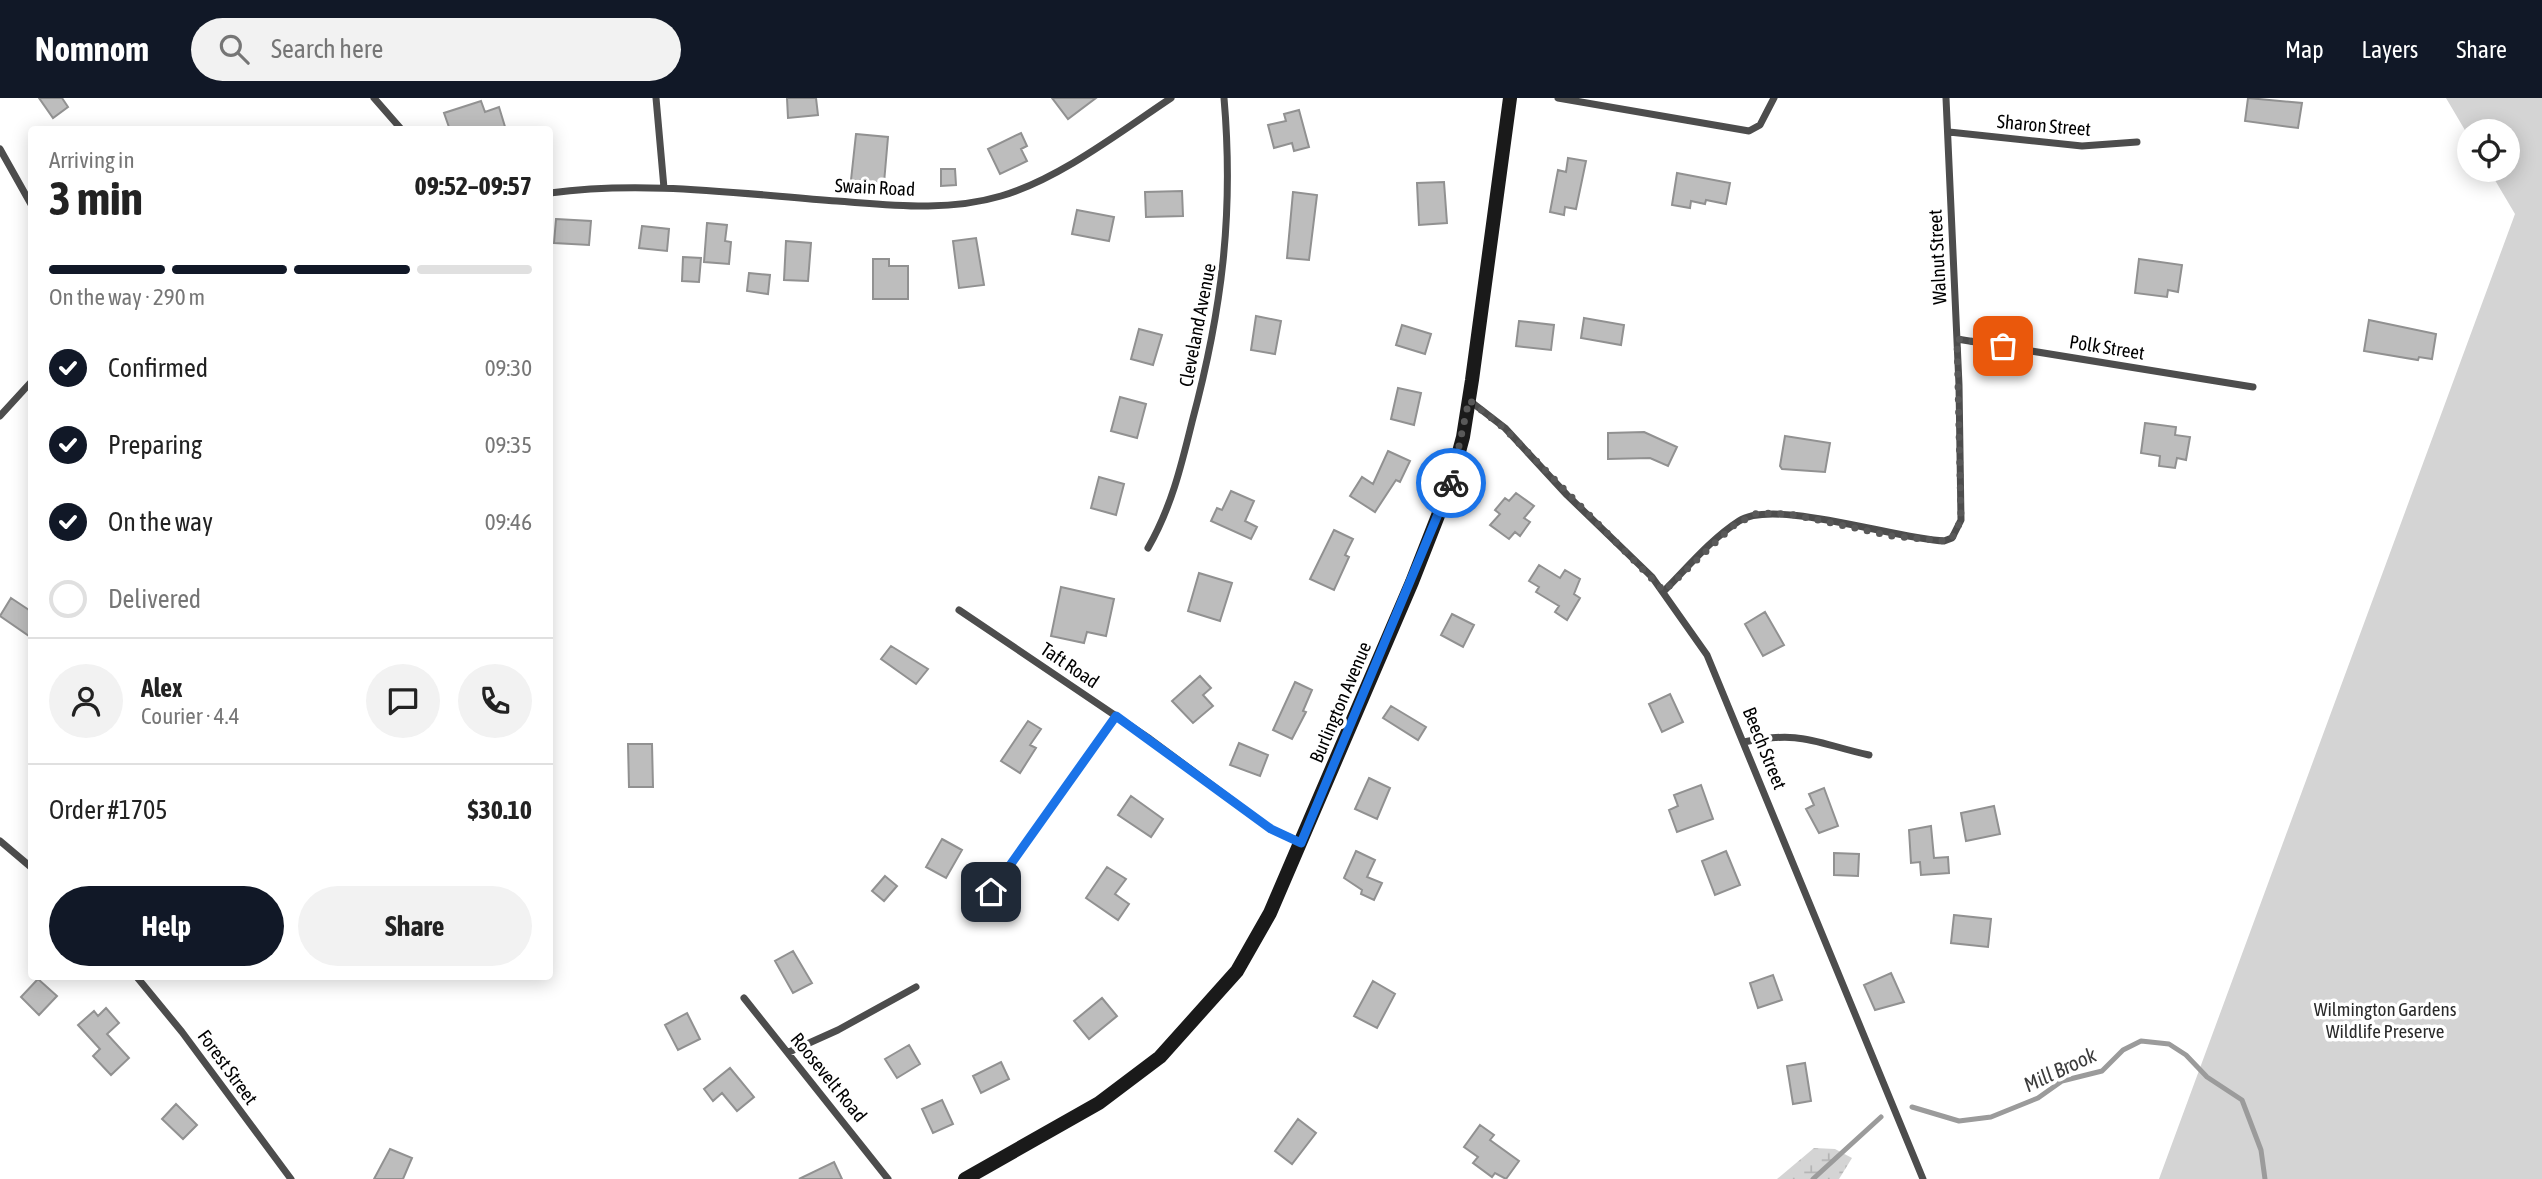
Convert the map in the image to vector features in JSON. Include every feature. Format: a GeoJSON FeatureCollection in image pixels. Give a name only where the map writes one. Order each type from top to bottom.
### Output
{"type":"FeatureCollection","features":[{"type":"Feature","properties":{"kind":"main road","name":"Burlington Avenue"},"geometry":{"type":"LineString","coordinates":[[965,1179],[1099,1103],[1133,1080],[1170,1048],[1237,971],[1270,913],[1450,485],[1469,400],[1510,98]]}},
{"type":"Feature","properties":{"kind":"street"},"geometry":{"type":"LineString","coordinates":[[374,98],[398,126]]}},
{"type":"Feature","properties":{"kind":"street"},"geometry":{"type":"LineString","coordinates":[[656,98],[664,188]]}},
{"type":"Feature","properties":{"kind":"street","name":"Swain Road"},"geometry":{"type":"LineString","coordinates":[[553,193],[664,188],[895,205],[971,203],[1012,193],[1041,179],[1171,98]]}},
{"type":"Feature","properties":{"kind":"street","name":"Cleveland Avenue"},"geometry":{"type":"LineString","coordinates":[[1148,548],[1172,499],[1219,310],[1227,238],[1224,98]]}},
{"type":"Feature","properties":{"kind":"street"},"geometry":{"type":"LineString","coordinates":[[1558,98],[1749,131],[1760,125],[1774,98]]}},
{"type":"Feature","properties":{"kind":"street","name":"Walnut Street"},"geometry":{"type":"LineString","coordinates":[[1664,591],[1733,526],[1757,513],[1802,516],[1921,540],[1944,541],[1952,538],[1961,520],[1957,339],[1946,98]]}},
{"type":"Feature","properties":{"kind":"street","name":"Sharon Street"},"geometry":{"type":"LineString","coordinates":[[1949,132],[2082,146],[2137,142]]}},
{"type":"Feature","properties":{"kind":"street"},"geometry":{"type":"LineString","coordinates":[[0,149],[28,199]]}},
{"type":"Feature","properties":{"kind":"street","name":"Polk Street"},"geometry":{"type":"LineString","coordinates":[[1957,339],[2253,387]]}},
{"type":"Feature","properties":{"kind":"street"},"geometry":{"type":"LineString","coordinates":[[0,416],[28,385]]}},
{"type":"Feature","properties":{"kind":"street","name":"Beech Street"},"geometry":{"type":"LineString","coordinates":[[1469,400],[1504,428],[1664,591],[1714,667],[1923,1179]]}},
{"type":"Feature","properties":{"kind":"street","name":"Taft Road"},"geometry":{"type":"LineString","coordinates":[[959,610],[1116,716],[1271,829],[1301,843]]}},
{"type":"Feature","properties":{"kind":"street"},"geometry":{"type":"LineString","coordinates":[[991,892],[1116,716]]}},
{"type":"Feature","properties":{"kind":"street"},"geometry":{"type":"LineString","coordinates":[[1744,742],[1777,735],[1799,736],[1869,755]]}},
{"type":"Feature","properties":{"kind":"street"},"geometry":{"type":"LineString","coordinates":[[0,841],[28,865]]}},
{"type":"Feature","properties":{"kind":"street","name":"Forest Street"},"geometry":{"type":"LineString","coordinates":[[139,980],[182,1032],[291,1179]]}},
{"type":"Feature","properties":{"kind":"street"},"geometry":{"type":"LineString","coordinates":[[789,1052],[838,1030],[916,986]]}},
{"type":"Feature","properties":{"kind":"street","name":"Roosevelt Road"},"geometry":{"type":"LineString","coordinates":[[744,998],[888,1179]]}},
{"type":"Feature","properties":{"kind":"green space","name":"Wilmington Gardens Wildlife Preserve"},"geometry":{"type":"Polygon","coordinates":[[[2446,98],[2542,98],[2542,1179],[2159,1179],[2515,214],[2496,182],[2520,182],[2520,119],[2458,119],[2446,98]]]}},
{"type":"Feature","properties":{"kind":"green space"},"geometry":{"type":"Polygon","coordinates":[[[1814,1148],[1835,1149],[1852,1158],[1839,1179],[1777,1179],[1814,1148]]]}},
{"type":"Feature","properties":{"kind":"building"},"geometry":{"type":"Polygon","coordinates":[[[39,98],[62,98],[68,107],[53,118],[39,98]]]}},
{"type":"Feature","properties":{"kind":"building"},"geometry":{"type":"Polygon","coordinates":[[[787,98],[816,98],[818,115],[788,118],[787,98]]]}},
{"type":"Feature","properties":{"kind":"building"},"geometry":{"type":"Polygon","coordinates":[[[1052,98],[1096,98],[1068,119],[1052,98]]]}},
{"type":"Feature","properties":{"kind":"building"},"geometry":{"type":"Polygon","coordinates":[[[2248,98],[2302,103],[2298,128],[2245,121],[2248,98]]]}},
{"type":"Feature","properties":{"kind":"building"},"geometry":{"type":"Polygon","coordinates":[[[481,101],[485,112],[499,107],[505,126],[449,126],[444,113],[481,101]]]}},
{"type":"Feature","properties":{"kind":"building"},"geometry":{"type":"Polygon","coordinates":[[[1299,110],[1309,147],[1294,151],[1292,143],[1274,148],[1268,125],[1286,121],[1284,114],[1299,110]]]}},
{"type":"Feature","properties":{"kind":"building"},"geometry":{"type":"Polygon","coordinates":[[[1021,133],[1027,146],[1021,149],[1027,161],[1000,174],[988,149],[1021,133]]]}},
{"type":"Feature","properties":{"kind":"building"},"geometry":{"type":"Polygon","coordinates":[[[856,134],[888,137],[884,183],[851,180],[856,134]]]}},
{"type":"Feature","properties":{"kind":"building"},"geometry":{"type":"Polygon","coordinates":[[[1568,158],[1586,161],[1576,209],[1565,207],[1564,215],[1550,212],[1558,170],[1566,172],[1568,158]]]}},
{"type":"Feature","properties":{"kind":"building"},"geometry":{"type":"Polygon","coordinates":[[[941,169],[955,169],[956,185],[941,186],[941,169]]]}},
{"type":"Feature","properties":{"kind":"building"},"geometry":{"type":"Polygon","coordinates":[[[1677,173],[1730,183],[1726,204],[1706,200],[1705,204],[1691,201],[1690,208],[1672,205],[1677,173]]]}},
{"type":"Feature","properties":{"kind":"building"},"geometry":{"type":"Polygon","coordinates":[[[1444,182],[1447,223],[1419,225],[1417,183],[1444,182]]]}},
{"type":"Feature","properties":{"kind":"building"},"geometry":{"type":"Polygon","coordinates":[[[1182,191],[1183,216],[1146,217],[1145,192],[1182,191]]]}},
{"type":"Feature","properties":{"kind":"building"},"geometry":{"type":"Polygon","coordinates":[[[1293,192],[1317,195],[1309,260],[1287,258],[1293,192]]]}},
{"type":"Feature","properties":{"kind":"building"},"geometry":{"type":"Polygon","coordinates":[[[1077,210],[1114,217],[1109,241],[1072,234],[1077,210]]]}},
{"type":"Feature","properties":{"kind":"building"},"geometry":{"type":"Polygon","coordinates":[[[556,219],[591,221],[589,245],[554,243],[556,219]]]}},
{"type":"Feature","properties":{"kind":"building"},"geometry":{"type":"Polygon","coordinates":[[[707,223],[727,225],[725,241],[731,242],[729,264],[704,262],[707,223]]]}},
{"type":"Feature","properties":{"kind":"building"},"geometry":{"type":"Polygon","coordinates":[[[642,226],[669,229],[667,251],[639,248],[642,226]]]}},
{"type":"Feature","properties":{"kind":"building"},"geometry":{"type":"Polygon","coordinates":[[[976,238],[984,285],[959,288],[953,241],[976,238]]]}},
{"type":"Feature","properties":{"kind":"building"},"geometry":{"type":"Polygon","coordinates":[[[786,241],[811,243],[808,281],[784,280],[786,241]]]}},
{"type":"Feature","properties":{"kind":"building"},"geometry":{"type":"Polygon","coordinates":[[[683,257],[701,258],[699,282],[682,281],[683,257]]]}},
{"type":"Feature","properties":{"kind":"building"},"geometry":{"type":"Polygon","coordinates":[[[873,259],[889,259],[889,266],[908,266],[908,299],[873,299],[873,259]]]}},
{"type":"Feature","properties":{"kind":"building"},"geometry":{"type":"Polygon","coordinates":[[[2139,259],[2182,265],[2178,292],[2168,290],[2167,297],[2135,293],[2139,259]]]}},
{"type":"Feature","properties":{"kind":"building"},"geometry":{"type":"Polygon","coordinates":[[[749,273],[770,275],[768,294],[747,291],[749,273]]]}},
{"type":"Feature","properties":{"kind":"building"},"geometry":{"type":"Polygon","coordinates":[[[1256,316],[1281,321],[1275,354],[1251,350],[1256,316]]]}},
{"type":"Feature","properties":{"kind":"building"},"geometry":{"type":"Polygon","coordinates":[[[1584,318],[1624,325],[1621,345],[1581,338],[1584,318]]]}},
{"type":"Feature","properties":{"kind":"building"},"geometry":{"type":"Polygon","coordinates":[[[2369,320],[2436,334],[2432,359],[2419,357],[2418,360],[2364,351],[2369,320]]]}},
{"type":"Feature","properties":{"kind":"building"},"geometry":{"type":"Polygon","coordinates":[[[1519,321],[1554,325],[1551,350],[1516,346],[1519,321]]]}},
{"type":"Feature","properties":{"kind":"building"},"geometry":{"type":"Polygon","coordinates":[[[1402,325],[1431,334],[1425,354],[1396,345],[1402,325]]]}},
{"type":"Feature","properties":{"kind":"building"},"geometry":{"type":"Polygon","coordinates":[[[1139,329],[1162,335],[1153,365],[1131,359],[1139,329]]]}},
{"type":"Feature","properties":{"kind":"building"},"geometry":{"type":"Polygon","coordinates":[[[1398,388],[1421,393],[1414,425],[1391,419],[1398,388]]]}},
{"type":"Feature","properties":{"kind":"building"},"geometry":{"type":"Polygon","coordinates":[[[1120,397],[1146,404],[1137,438],[1111,431],[1120,397]]]}},
{"type":"Feature","properties":{"kind":"building"},"geometry":{"type":"Polygon","coordinates":[[[2145,423],[2176,427],[2175,435],[2190,437],[2186,460],[2177,458],[2175,468],[2159,466],[2160,456],[2141,453],[2145,423]]]}},
{"type":"Feature","properties":{"kind":"building"},"geometry":{"type":"Polygon","coordinates":[[[1644,432],[1677,447],[1668,466],[1650,458],[1608,459],[1608,433],[1644,432]]]}},
{"type":"Feature","properties":{"kind":"building"},"geometry":{"type":"Polygon","coordinates":[[[1785,436],[1830,443],[1825,472],[1782,469],[1780,466],[1785,436]]]}},
{"type":"Feature","properties":{"kind":"building"},"geometry":{"type":"Polygon","coordinates":[[[1388,451],[1410,461],[1400,482],[1396,480],[1375,512],[1350,496],[1362,477],[1373,484],[1388,451]]]}},
{"type":"Feature","properties":{"kind":"building"},"geometry":{"type":"Polygon","coordinates":[[[1099,477],[1124,484],[1116,515],[1091,508],[1099,477]]]}},
{"type":"Feature","properties":{"kind":"building"},"geometry":{"type":"Polygon","coordinates":[[[1231,491],[1254,501],[1245,521],[1257,527],[1251,539],[1211,521],[1217,508],[1222,510],[1231,491]]]}},
{"type":"Feature","properties":{"kind":"building"},"geometry":{"type":"Polygon","coordinates":[[[1516,493],[1534,506],[1524,518],[1530,522],[1520,536],[1515,532],[1509,539],[1490,525],[1500,514],[1495,510],[1505,498],[1509,501],[1516,493]]]}},
{"type":"Feature","properties":{"kind":"building"},"geometry":{"type":"Polygon","coordinates":[[[1334,530],[1353,539],[1345,555],[1349,557],[1334,590],[1310,579],[1334,530]]]}},
{"type":"Feature","properties":{"kind":"building"},"geometry":{"type":"Polygon","coordinates":[[[1539,565],[1560,578],[1565,570],[1580,579],[1574,594],[1580,598],[1567,620],[1555,612],[1559,606],[1536,592],[1539,587],[1529,581],[1539,565]]]}},
{"type":"Feature","properties":{"kind":"building"},"geometry":{"type":"Polygon","coordinates":[[[1199,573],[1232,583],[1220,621],[1188,611],[1199,573]]]}},
{"type":"Feature","properties":{"kind":"building"},"geometry":{"type":"Polygon","coordinates":[[[1061,587],[1114,599],[1106,636],[1087,632],[1084,643],[1051,636],[1061,587]]]}},
{"type":"Feature","properties":{"kind":"building"},"geometry":{"type":"Polygon","coordinates":[[[11,598],[28,609],[28,635],[0,616],[11,598]]]}},
{"type":"Feature","properties":{"kind":"building"},"geometry":{"type":"Polygon","coordinates":[[[1765,612],[1784,645],[1763,656],[1745,624],[1765,612]]]}},
{"type":"Feature","properties":{"kind":"building"},"geometry":{"type":"Polygon","coordinates":[[[1452,614],[1474,625],[1463,647],[1441,635],[1452,614]]]}},
{"type":"Feature","properties":{"kind":"building"},"geometry":{"type":"Polygon","coordinates":[[[891,646],[928,669],[916,684],[881,659],[891,646]]]}},
{"type":"Feature","properties":{"kind":"building"},"geometry":{"type":"Polygon","coordinates":[[[1200,676],[1211,688],[1203,695],[1213,706],[1193,723],[1172,701],[1200,676]]]}},
{"type":"Feature","properties":{"kind":"building"},"geometry":{"type":"Polygon","coordinates":[[[1295,682],[1312,690],[1303,711],[1306,712],[1292,739],[1273,730],[1295,682]]]}},
{"type":"Feature","properties":{"kind":"building"},"geometry":{"type":"Polygon","coordinates":[[[1670,694],[1683,722],[1662,732],[1649,704],[1670,694]]]}},
{"type":"Feature","properties":{"kind":"building"},"geometry":{"type":"Polygon","coordinates":[[[1391,706],[1426,727],[1418,740],[1383,718],[1391,706]]]}},
{"type":"Feature","properties":{"kind":"building"},"geometry":{"type":"Polygon","coordinates":[[[1028,721],[1041,729],[1030,745],[1036,748],[1020,773],[1001,761],[1028,721]]]}},
{"type":"Feature","properties":{"kind":"building"},"geometry":{"type":"Polygon","coordinates":[[[1239,743],[1268,755],[1260,776],[1230,765],[1239,743]]]}},
{"type":"Feature","properties":{"kind":"building"},"geometry":{"type":"Polygon","coordinates":[[[628,744],[652,744],[653,787],[629,787],[628,744]]]}},
{"type":"Feature","properties":{"kind":"building"},"geometry":{"type":"Polygon","coordinates":[[[1369,778],[1390,788],[1377,819],[1355,809],[1369,778]]]}},
{"type":"Feature","properties":{"kind":"building"},"geometry":{"type":"Polygon","coordinates":[[[1701,785],[1713,819],[1677,832],[1669,810],[1678,806],[1674,795],[1701,785]]]}},
{"type":"Feature","properties":{"kind":"building"},"geometry":{"type":"Polygon","coordinates":[[[1824,788],[1838,826],[1819,833],[1806,809],[1814,805],[1809,794],[1824,788]]]}},
{"type":"Feature","properties":{"kind":"building"},"geometry":{"type":"Polygon","coordinates":[[[1131,796],[1163,819],[1151,837],[1118,815],[1131,796]]]}},
{"type":"Feature","properties":{"kind":"building"},"geometry":{"type":"Polygon","coordinates":[[[1994,806],[2000,834],[1966,841],[1961,813],[1994,806]]]}},
{"type":"Feature","properties":{"kind":"building"},"geometry":{"type":"Polygon","coordinates":[[[1931,826],[1934,858],[1948,857],[1949,873],[1921,875],[1920,862],[1911,863],[1909,830],[1931,826]]]}},
{"type":"Feature","properties":{"kind":"building"},"geometry":{"type":"Polygon","coordinates":[[[942,839],[962,850],[946,878],[926,867],[942,839]]]}},
{"type":"Feature","properties":{"kind":"building"},"geometry":{"type":"Polygon","coordinates":[[[1356,851],[1375,860],[1367,877],[1382,883],[1374,900],[1361,894],[1362,890],[1344,878],[1356,851]]]}},
{"type":"Feature","properties":{"kind":"building"},"geometry":{"type":"Polygon","coordinates":[[[1726,851],[1740,885],[1715,895],[1702,861],[1726,851]]]}},
{"type":"Feature","properties":{"kind":"building"},"geometry":{"type":"Polygon","coordinates":[[[1834,853],[1859,854],[1858,876],[1834,875],[1834,853]]]}},
{"type":"Feature","properties":{"kind":"building"},"geometry":{"type":"Polygon","coordinates":[[[1107,867],[1126,879],[1115,894],[1129,904],[1118,920],[1086,898],[1107,867]]]}},
{"type":"Feature","properties":{"kind":"building"},"geometry":{"type":"Polygon","coordinates":[[[885,876],[897,886],[884,901],[872,891],[885,876]]]}},
{"type":"Feature","properties":{"kind":"building"},"geometry":{"type":"Polygon","coordinates":[[[1954,915],[1991,919],[1988,947],[1951,943],[1954,915]]]}},
{"type":"Feature","properties":{"kind":"building"},"geometry":{"type":"Polygon","coordinates":[[[793,951],[812,983],[793,993],[775,961],[793,951]]]}},
{"type":"Feature","properties":{"kind":"building"},"geometry":{"type":"Polygon","coordinates":[[[1891,973],[1904,1002],[1875,1010],[1864,985],[1891,973]]]}},
{"type":"Feature","properties":{"kind":"building"},"geometry":{"type":"Polygon","coordinates":[[[1773,975],[1782,1000],[1758,1008],[1750,983],[1773,975]]]}},
{"type":"Feature","properties":{"kind":"building"},"geometry":{"type":"Polygon","coordinates":[[[37,980],[57,996],[39,1015],[21,997],[37,980]]]}},
{"type":"Feature","properties":{"kind":"building"},"geometry":{"type":"Polygon","coordinates":[[[1373,981],[1395,994],[1377,1028],[1354,1016],[1373,981]]]}},
{"type":"Feature","properties":{"kind":"building"},"geometry":{"type":"Polygon","coordinates":[[[1102,998],[1117,1016],[1089,1039],[1074,1021],[1102,998]]]}},
{"type":"Feature","properties":{"kind":"building"},"geometry":{"type":"Polygon","coordinates":[[[106,1008],[119,1023],[107,1034],[129,1058],[111,1075],[93,1056],[100,1049],[78,1025],[94,1011],[98,1016],[106,1008]]]}},
{"type":"Feature","properties":{"kind":"building"},"geometry":{"type":"Polygon","coordinates":[[[687,1013],[700,1039],[678,1050],[665,1025],[687,1013]]]}},
{"type":"Feature","properties":{"kind":"building"},"geometry":{"type":"Polygon","coordinates":[[[909,1045],[920,1064],[897,1078],[885,1059],[909,1045]]]}},
{"type":"Feature","properties":{"kind":"building"},"geometry":{"type":"Polygon","coordinates":[[[1001,1062],[1009,1079],[981,1093],[973,1076],[1001,1062]]]}},
{"type":"Feature","properties":{"kind":"building"},"geometry":{"type":"Polygon","coordinates":[[[1805,1063],[1811,1101],[1793,1104],[1787,1066],[1805,1063]]]}},
{"type":"Feature","properties":{"kind":"building"},"geometry":{"type":"Polygon","coordinates":[[[730,1068],[754,1097],[737,1111],[722,1093],[713,1101],[704,1089],[730,1068]]]}},
{"type":"Feature","properties":{"kind":"building"},"geometry":{"type":"Polygon","coordinates":[[[942,1100],[953,1124],[933,1133],[922,1109],[942,1100]]]}},
{"type":"Feature","properties":{"kind":"building"},"geometry":{"type":"Polygon","coordinates":[[[176,1104],[197,1125],[183,1139],[162,1119],[176,1104]]]}},
{"type":"Feature","properties":{"kind":"building"},"geometry":{"type":"Polygon","coordinates":[[[1298,1119],[1316,1133],[1292,1164],[1275,1151],[1298,1119]]]}},
{"type":"Feature","properties":{"kind":"building"},"geometry":{"type":"Polygon","coordinates":[[[1480,1125],[1494,1135],[1490,1140],[1519,1161],[1506,1179],[1495,1173],[1492,1177],[1473,1163],[1478,1157],[1464,1147],[1480,1125]]]}},
{"type":"Feature","properties":{"kind":"building"},"geometry":{"type":"Polygon","coordinates":[[[390,1149],[412,1158],[403,1179],[374,1179],[390,1149]]]}},
{"type":"Feature","properties":{"kind":"building"},"geometry":{"type":"Polygon","coordinates":[[[834,1162],[842,1179],[799,1179],[834,1162]]]}},
{"type":"Feature","properties":{"kind":"waterway","name":"Mill Brook"},"geometry":{"type":"LineString","coordinates":[[1912,1107],[1959,1121],[1991,1117],[2038,1098],[2062,1081],[2102,1071],[2123,1050],[2141,1041],[2169,1044],[2186,1055],[2207,1077],[2242,1100],[2261,1150],[2265,1179]]}},
{"type":"Feature","properties":{"kind":"waterway","name":"Mill Brook"},"geometry":{"type":"LineString","coordinates":[[1813,1179],[1881,1117]]}},
{"type":"Feature","properties":{"kind":"way so far"},"geometry":{"type":"LineString","coordinates":[[1451,483],[1469,400],[1504,428],[1664,591],[1738,521],[1757,513],[1790,514],[1891,536],[1944,541],[1952,538],[1961,520],[1957,339],[2003,346]]}},
{"type":"Feature","properties":{"kind":"route"},"geometry":{"type":"LineString","coordinates":[[991,892],[1116,716],[1271,829],[1301,843],[1451,483]]}}]}
